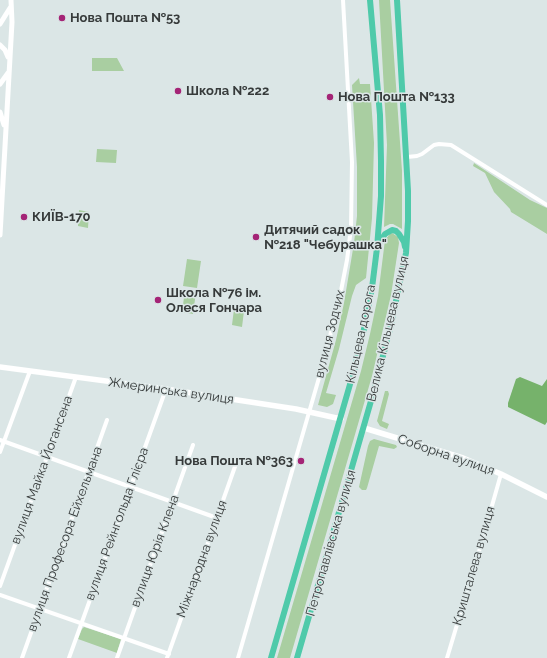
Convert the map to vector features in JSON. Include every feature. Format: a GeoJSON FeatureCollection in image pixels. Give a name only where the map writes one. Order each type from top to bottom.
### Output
{"type":"FeatureCollection","features":[{"type":"Feature","properties":{"kind":"highway","name":"Кільцева дорога"},"geometry":{"type":"LineString","coordinates":[[271,658],[341,419],[364,329],[377,248],[381,189],[380,115],[370,0]]}},
{"type":"Feature","properties":{"kind":"highway","name":"Велика Кільцева вулиця"},"geometry":{"type":"LineString","coordinates":[[364,428],[391,325],[406,253],[408,221],[407,157],[397,0]]}},
{"type":"Feature","properties":{"kind":"highway"},"geometry":{"type":"LineString","coordinates":[[377,248],[387,232],[389,230],[394,230],[402,238],[406,253]]}},
{"type":"Feature","properties":{"kind":"highway","name":"Петропавлівська вулиця"},"geometry":{"type":"LineString","coordinates":[[297,658],[364,428]]}},
{"type":"Feature","properties":{"kind":"main road","name":"Жмеринська вулиця"},"geometry":{"type":"LineString","coordinates":[[0,367],[166,389],[309,412],[341,419]]}},
{"type":"Feature","properties":{"kind":"main road","name":"Соборна вулиця"},"geometry":{"type":"LineString","coordinates":[[364,428],[464,458],[501,474],[547,497]]}},
{"type":"Feature","properties":{"kind":"street"},"geometry":{"type":"LineString","coordinates":[[0,235],[12,22],[10,0]]}},
{"type":"Feature","properties":{"kind":"street","name":"вулиця Зодчих"},"geometry":{"type":"LineString","coordinates":[[238,658],[324,364],[340,296],[351,228],[352,162],[343,0]]}},
{"type":"Feature","properties":{"kind":"street"},"geometry":{"type":"LineString","coordinates":[[0,24],[10,8]]}},
{"type":"Feature","properties":{"kind":"street"},"geometry":{"type":"LineString","coordinates":[[0,45],[5,50],[9,60]]}},
{"type":"Feature","properties":{"kind":"street"},"geometry":{"type":"LineString","coordinates":[[0,84],[9,71]]}},
{"type":"Feature","properties":{"kind":"street"},"geometry":{"type":"LineString","coordinates":[[0,112],[6,130]]}},
{"type":"Feature","properties":{"kind":"street"},"geometry":{"type":"LineString","coordinates":[[407,157],[422,154],[434,145],[451,145],[547,205]]}},
{"type":"Feature","properties":{"kind":"street"},"geometry":{"type":"LineString","coordinates":[[0,452],[2,441],[30,371]]}},
{"type":"Feature","properties":{"kind":"street","name":"вулиця Майка Йогансена"},"geometry":{"type":"LineString","coordinates":[[0,586],[76,377]]}},
{"type":"Feature","properties":{"kind":"street","name":"вулиця Рейнгольда Глієра"},"geometry":{"type":"LineString","coordinates":[[69,658],[166,389]]}},
{"type":"Feature","properties":{"kind":"street","name":"вулиця Професора Ейхельмана"},"geometry":{"type":"LineString","coordinates":[[22,658],[107,420]]}},
{"type":"Feature","properties":{"kind":"street"},"geometry":{"type":"LineString","coordinates":[[2,441],[217,518]]}},
{"type":"Feature","properties":{"kind":"street","name":"вулиця Юрія Клена"},"geometry":{"type":"LineString","coordinates":[[117,658],[193,445]]}},
{"type":"Feature","properties":{"kind":"street","name":"Міжнародна вулиця"},"geometry":{"type":"LineString","coordinates":[[168,656],[237,461]]}},
{"type":"Feature","properties":{"kind":"street","name":"Кришталева вулиця"},"geometry":{"type":"LineString","coordinates":[[447,658],[501,474]]}},
{"type":"Feature","properties":{"kind":"street"},"geometry":{"type":"LineString","coordinates":[[0,595],[124,638],[168,656]]}},
{"type":"Feature","properties":{"kind":"green space"},"geometry":{"type":"Polygon","coordinates":[[[379,0],[390,0],[402,171],[402,229],[393,224],[384,227],[387,145],[379,0]]]}},
{"type":"Feature","properties":{"kind":"green space"},"geometry":{"type":"Polygon","coordinates":[[[92,58],[117,58],[124,71],[92,71],[92,58]]]}},
{"type":"Feature","properties":{"kind":"green space"},"geometry":{"type":"Polygon","coordinates":[[[359,78],[360,84],[370,84],[374,143],[372,218],[366,278],[356,285],[352,296],[326,393],[336,395],[333,404],[327,407],[318,405],[336,340],[344,303],[357,216],[357,167],[352,85],[359,78]]]}},
{"type":"Feature","properties":{"kind":"green space"},"geometry":{"type":"Polygon","coordinates":[[[97,149],[117,150],[116,163],[96,162],[97,149]]]}},
{"type":"Feature","properties":{"kind":"green space"},"geometry":{"type":"Polygon","coordinates":[[[474,163],[530,200],[547,208],[547,234],[511,212],[494,192],[485,173],[473,166],[474,163]]]}},
{"type":"Feature","properties":{"kind":"green space"},"geometry":{"type":"Polygon","coordinates":[[[79,210],[89,212],[88,228],[78,226],[79,210]]]}},
{"type":"Feature","properties":{"kind":"green space"},"geometry":{"type":"Polygon","coordinates":[[[392,233],[398,237],[399,243],[391,295],[372,376],[290,658],[277,658],[361,371],[378,296],[385,240],[392,233]]]}},
{"type":"Feature","properties":{"kind":"green space"},"geometry":{"type":"Polygon","coordinates":[[[187,259],[201,261],[197,288],[183,286],[187,259]]]}},
{"type":"Feature","properties":{"kind":"green space"},"geometry":{"type":"Polygon","coordinates":[[[185,290],[196,292],[193,314],[182,312],[185,290]]]}},
{"type":"Feature","properties":{"kind":"green space"},"geometry":{"type":"Polygon","coordinates":[[[234,309],[244,311],[242,327],[232,325],[234,309]]]}},
{"type":"Feature","properties":{"kind":"green space"},"geometry":{"type":"Polygon","coordinates":[[[520,377],[542,386],[547,379],[547,422],[545,425],[508,407],[516,379],[520,377]]]}},
{"type":"Feature","properties":{"kind":"green space"},"geometry":{"type":"Polygon","coordinates":[[[385,391],[388,391],[389,394],[382,421],[389,424],[387,429],[380,426],[377,421],[385,391]]]}},
{"type":"Feature","properties":{"kind":"green space"},"geometry":{"type":"Polygon","coordinates":[[[374,439],[396,445],[397,447],[394,449],[379,446],[367,488],[366,490],[362,490],[359,487],[368,446],[370,441],[374,439]]]}},
{"type":"Feature","properties":{"kind":"green space"},"geometry":{"type":"Polygon","coordinates":[[[84,627],[121,639],[117,653],[78,639],[84,627]]]}},
{"type":"Feature","properties":{"kind":"place","name":"Нова Пошта №53"},"geometry":{"type":"Point","coordinates":[62,18]}},
{"type":"Feature","properties":{"kind":"place","name":"Школа №222"},"geometry":{"type":"Point","coordinates":[178,91]}},
{"type":"Feature","properties":{"kind":"place","name":"Нова Пошта №133"},"geometry":{"type":"Point","coordinates":[330,97]}},
{"type":"Feature","properties":{"kind":"place","name":"КИЇВ-170"},"geometry":{"type":"Point","coordinates":[24,217]}},
{"type":"Feature","properties":{"kind":"place","name":"Дитячий садок №218 \"Чебурашка\""},"geometry":{"type":"Point","coordinates":[256,237]}},
{"type":"Feature","properties":{"kind":"place","name":"Школа №76 ім. Олеся Гончара"},"geometry":{"type":"Point","coordinates":[158,300]}},
{"type":"Feature","properties":{"kind":"place","name":"Нова Пошта №363"},"geometry":{"type":"Point","coordinates":[301,461]}}]}
